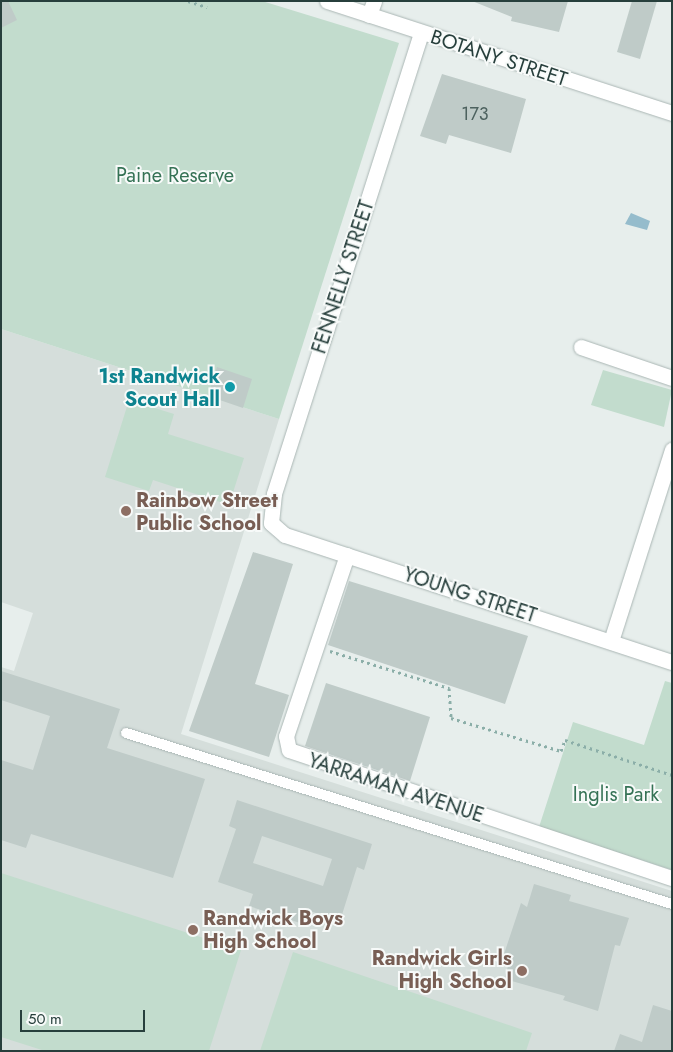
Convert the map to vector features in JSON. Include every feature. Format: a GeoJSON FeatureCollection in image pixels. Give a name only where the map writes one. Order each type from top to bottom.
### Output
{"type":"FeatureCollection","features":[{"type":"Feature","properties":{"kind":"street","name":"BOTANY STREET"},"geometry":{"type":"LineString","coordinates":[[327,1],[372,8],[421,33],[672,113]]}},
{"type":"Feature","properties":{"kind":"street","name":"FENNELLY STREET"},"geometry":{"type":"LineString","coordinates":[[271,523],[274,494],[421,33]]}},
{"type":"Feature","properties":{"kind":"street"},"geometry":{"type":"LineString","coordinates":[[581,347],[672,378]]}},
{"type":"Feature","properties":{"kind":"street"},"geometry":{"type":"LineString","coordinates":[[610,642],[672,450]]}},
{"type":"Feature","properties":{"kind":"street","name":"YOUNG STREET"},"geometry":{"type":"LineString","coordinates":[[271,523],[285,535],[672,662]]}},
{"type":"Feature","properties":{"kind":"street","name":"YARRAMAN AVENUE"},"geometry":{"type":"LineString","coordinates":[[347,555],[286,736],[289,750],[297,756],[672,878]]}},
{"type":"Feature","properties":{"kind":"lane"},"geometry":{"type":"LineString","coordinates":[[126,733],[672,904]]}},
{"type":"Feature","properties":{"kind":"path"},"geometry":{"type":"LineString","coordinates":[[188,1],[206,7]]}},
{"type":"Feature","properties":{"kind":"path"},"geometry":{"type":"LineString","coordinates":[[316,646],[449,688],[451,718],[561,751],[565,740],[672,775]]}},
{"type":"Feature","properties":{"kind":"shaded area"},"geometry":{"type":"Polygon","coordinates":[[[1,329],[279,419],[181,734],[672,891],[672,1051],[1,1051],[1,667],[14,671],[33,613],[1,602],[1,329]]]}},
{"type":"Feature","properties":{"kind":"green space","name":"Paine Reserve"},"geometry":{"type":"Polygon","coordinates":[[[1,1],[262,1],[399,43],[279,419],[1,329],[1,1]]]}},
{"type":"Feature","properties":{"kind":"green space"},"geometry":{"type":"Polygon","coordinates":[[[603,370],[672,390],[664,427],[591,405],[603,370]]]}},
{"type":"Feature","properties":{"kind":"green space"},"geometry":{"type":"Polygon","coordinates":[[[129,400],[174,414],[168,434],[244,458],[229,505],[153,480],[149,491],[105,477],[129,400]]]}},
{"type":"Feature","properties":{"kind":"green space","name":"Inglis Park"},"geometry":{"type":"Polygon","coordinates":[[[665,681],[672,683],[672,870],[539,827],[573,722],[644,745],[665,681]]]}},
{"type":"Feature","properties":{"kind":"green space"},"geometry":{"type":"Polygon","coordinates":[[[1,873],[241,950],[209,1051],[45,1051],[1,1037],[1,873]]]}},
{"type":"Feature","properties":{"kind":"green space"},"geometry":{"type":"Polygon","coordinates":[[[293,952],[532,1033],[526,1051],[260,1051],[293,952]]]}},
{"type":"Feature","properties":{"kind":"water"},"geometry":{"type":"Polygon","coordinates":[[[631,213],[650,221],[647,230],[625,224],[631,213]]]}},
{"type":"Feature","properties":{"kind":"building"},"geometry":{"type":"Polygon","coordinates":[[[1,1],[8,1],[17,20],[1,28],[1,1]]]}},
{"type":"Feature","properties":{"kind":"building"},"geometry":{"type":"Polygon","coordinates":[[[472,1],[568,1],[559,32],[511,21],[512,17],[472,1]]]}},
{"type":"Feature","properties":{"kind":"building"},"geometry":{"type":"Polygon","coordinates":[[[632,1],[657,1],[640,59],[617,52],[632,1]]]}},
{"type":"Feature","properties":{"kind":"building"},"geometry":{"type":"Polygon","coordinates":[[[442,74],[526,99],[511,153],[449,135],[446,144],[420,136],[442,74]]]}},
{"type":"Feature","properties":{"kind":"building","name":"1st Randwick Scout Hall"},"geometry":{"type":"Polygon","coordinates":[[[217,367],[252,379],[243,408],[208,396],[217,367]]]}},
{"type":"Feature","properties":{"kind":"building"},"geometry":{"type":"Polygon","coordinates":[[[253,552],[293,564],[255,684],[289,695],[269,757],[189,731],[253,552]]]}},
{"type":"Feature","properties":{"kind":"building"},"geometry":{"type":"Polygon","coordinates":[[[349,581],[528,636],[505,704],[328,645],[349,581]]]}},
{"type":"Feature","properties":{"kind":"building"},"geometry":{"type":"Polygon","coordinates":[[[1,671],[120,709],[107,748],[205,779],[173,878],[31,834],[26,848],[1,840],[1,760],[33,770],[50,716],[1,700],[1,671]]]}},
{"type":"Feature","properties":{"kind":"building"},"geometry":{"type":"Polygon","coordinates":[[[326,683],[430,717],[410,781],[305,746],[326,683]]]}},
{"type":"Feature","properties":{"kind":"building"},"geometry":{"type":"Polygon","coordinates":[[[237,800],[372,844],[364,870],[357,867],[340,921],[304,909],[300,923],[249,906],[253,894],[218,882],[236,829],[229,826],[237,800]],[[262,836],[253,863],[323,886],[332,859],[262,836]]]}},
{"type":"Feature","properties":{"kind":"building"},"geometry":{"type":"Polygon","coordinates":[[[534,884],[571,895],[569,901],[629,918],[620,946],[615,945],[598,1011],[563,1000],[565,996],[504,979],[511,957],[504,954],[521,903],[527,907],[534,884]]]}},
{"type":"Feature","properties":{"kind":"building"},"geometry":{"type":"Polygon","coordinates":[[[653,1005],[672,1011],[672,1051],[614,1051],[620,1034],[642,1042],[653,1005]]]}},
{"type":"Feature","properties":{"kind":"place","name":"1st Randwick Scout Hall"},"geometry":{"type":"Point","coordinates":[230,387]}},
{"type":"Feature","properties":{"kind":"place","name":"Rainbow Street Public School"},"geometry":{"type":"Point","coordinates":[126,511]}},
{"type":"Feature","properties":{"kind":"place","name":"Randwick Boys High School"},"geometry":{"type":"Point","coordinates":[193,930]}},
{"type":"Feature","properties":{"kind":"place","name":"Randwick Girls High School"},"geometry":{"type":"Point","coordinates":[522,971]}}]}
